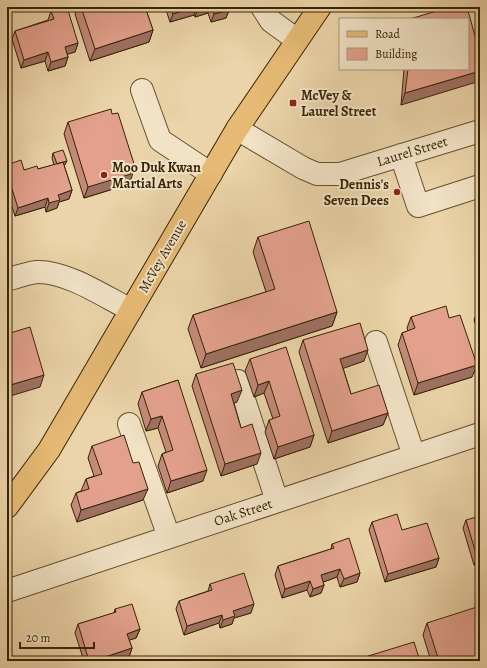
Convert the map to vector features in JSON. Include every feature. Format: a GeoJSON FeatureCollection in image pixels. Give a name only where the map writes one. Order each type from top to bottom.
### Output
{"type":"FeatureCollection","features":[{"type":"Feature","properties":{"kind":"main road","name":"McVey Avenue"},"geometry":{"type":"LineString","coordinates":[[7,507],[49,450],[237,129],[320,7]]}},
{"type":"Feature","properties":{"kind":"street"},"geometry":{"type":"LineString","coordinates":[[262,7],[271,21],[297,40]]}},
{"type":"Feature","properties":{"kind":"street"},"geometry":{"type":"LineString","coordinates":[[142,90],[160,140],[211,174]]}},
{"type":"Feature","properties":{"kind":"street","name":"Laurel Street"},"geometry":{"type":"LineString","coordinates":[[237,129],[303,168],[317,174],[340,174],[480,131]]}},
{"type":"Feature","properties":{"kind":"street"},"geometry":{"type":"LineString","coordinates":[[401,155],[418,206],[480,186]]}},
{"type":"Feature","properties":{"kind":"street"},"geometry":{"type":"LineString","coordinates":[[7,280],[37,272],[53,274],[69,279],[131,310]]}},
{"type":"Feature","properties":{"kind":"street"},"geometry":{"type":"LineString","coordinates":[[376,342],[414,456]]}},
{"type":"Feature","properties":{"kind":"street"},"geometry":{"type":"LineString","coordinates":[[238,381],[277,501]]}},
{"type":"Feature","properties":{"kind":"street"},"geometry":{"type":"LineString","coordinates":[[129,424],[169,537]]}},
{"type":"Feature","properties":{"kind":"street","name":"Oak Street"},"geometry":{"type":"LineString","coordinates":[[7,591],[480,434]]}},
{"type":"Feature","properties":{"kind":"building"},"geometry":{"type":"Polygon","coordinates":[[[67,7],[78,43],[65,47],[68,57],[51,62],[48,52],[24,60],[15,31],[54,19],[51,11],[67,7]]]}},
{"type":"Feature","properties":{"kind":"building"},"geometry":{"type":"Polygon","coordinates":[[[81,7],[145,7],[153,30],[95,49],[81,7]]]}},
{"type":"Feature","properties":{"kind":"building"},"geometry":{"type":"Polygon","coordinates":[[[171,7],[194,7],[173,14],[171,7]]]}},
{"type":"Feature","properties":{"kind":"building"},"geometry":{"type":"Polygon","coordinates":[[[212,7],[228,7],[229,10],[214,14],[212,7]]]}},
{"type":"Feature","properties":{"kind":"building"},"geometry":{"type":"Polygon","coordinates":[[[450,7],[467,7],[475,36],[480,35],[480,71],[405,93],[408,70],[469,70],[469,18],[413,18],[450,7]]]}},
{"type":"Feature","properties":{"kind":"building"},"geometry":{"type":"Polygon","coordinates":[[[111,109],[112,114],[118,113],[135,167],[129,169],[131,174],[88,187],[68,122],[111,109]]]}},
{"type":"Feature","properties":{"kind":"building"},"geometry":{"type":"Polygon","coordinates":[[[63,150],[67,161],[57,164],[53,153],[63,150]]]}},
{"type":"Feature","properties":{"kind":"building"},"geometry":{"type":"Polygon","coordinates":[[[21,160],[24,170],[37,166],[38,169],[63,162],[72,190],[58,195],[60,200],[49,203],[48,198],[18,208],[7,173],[7,165],[21,160]]]}},
{"type":"Feature","properties":{"kind":"building"},"geometry":{"type":"Polygon","coordinates":[[[309,221],[337,312],[206,354],[193,315],[275,289],[258,237],[309,221]]]}},
{"type":"Feature","properties":{"kind":"building"},"geometry":{"type":"Polygon","coordinates":[[[446,306],[449,318],[460,315],[477,365],[418,383],[402,333],[415,328],[411,317],[446,306]]]}},
{"type":"Feature","properties":{"kind":"building"},"geometry":{"type":"Polygon","coordinates":[[[480,311],[480,320],[477,312],[480,311]]]}},
{"type":"Feature","properties":{"kind":"building"},"geometry":{"type":"Polygon","coordinates":[[[360,323],[368,350],[340,359],[351,394],[379,385],[388,413],[332,431],[303,340],[360,323]]]}},
{"type":"Feature","properties":{"kind":"building"},"geometry":{"type":"Polygon","coordinates":[[[30,327],[44,375],[7,386],[7,334],[30,327]]]}},
{"type":"Feature","properties":{"kind":"building"},"geometry":{"type":"Polygon","coordinates":[[[286,347],[314,435],[278,447],[269,420],[280,416],[269,381],[258,385],[250,359],[286,347]]]}},
{"type":"Feature","properties":{"kind":"building"},"geometry":{"type":"Polygon","coordinates":[[[233,363],[242,390],[231,394],[241,428],[252,424],[261,453],[225,464],[196,374],[233,363]]]}},
{"type":"Feature","properties":{"kind":"building"},"geometry":{"type":"Polygon","coordinates":[[[178,380],[207,470],[171,481],[162,454],[173,450],[162,416],[151,419],[142,392],[178,380]]]}},
{"type":"Feature","properties":{"kind":"building"},"geometry":{"type":"Polygon","coordinates":[[[124,435],[133,463],[139,462],[148,489],[81,510],[76,493],[89,489],[86,479],[102,474],[92,446],[124,435]]]}},
{"type":"Feature","properties":{"kind":"building"},"geometry":{"type":"Polygon","coordinates":[[[397,514],[402,530],[427,523],[439,558],[388,574],[372,522],[397,514]]]}},
{"type":"Feature","properties":{"kind":"building"},"geometry":{"type":"Polygon","coordinates":[[[480,516],[480,556],[477,557],[466,520],[480,516]]]}},
{"type":"Feature","properties":{"kind":"building"},"geometry":{"type":"Polygon","coordinates":[[[349,538],[360,573],[344,579],[340,569],[321,575],[324,585],[313,589],[310,581],[285,589],[278,566],[334,548],[332,544],[349,538]]]}},
{"type":"Feature","properties":{"kind":"building"},"geometry":{"type":"Polygon","coordinates":[[[244,573],[254,604],[233,611],[235,616],[223,620],[222,615],[187,626],[179,601],[212,590],[210,584],[244,573]]]}},
{"type":"Feature","properties":{"kind":"building"},"geometry":{"type":"Polygon","coordinates":[[[132,604],[140,629],[127,634],[132,648],[89,661],[78,624],[116,612],[115,609],[132,604]]]}},
{"type":"Feature","properties":{"kind":"building"},"geometry":{"type":"Polygon","coordinates":[[[480,606],[480,661],[439,661],[427,623],[480,606]]]}},
{"type":"Feature","properties":{"kind":"building"},"geometry":{"type":"Polygon","coordinates":[[[414,642],[420,661],[352,661],[414,642]]]}},
{"type":"Feature","properties":{"kind":"place","name":"McVey & Laurel Street"},"geometry":{"type":"Point","coordinates":[293,103]}},
{"type":"Feature","properties":{"kind":"place","name":"Moo Duk Kwan Martial Arts"},"geometry":{"type":"Point","coordinates":[104,175]}},
{"type":"Feature","properties":{"kind":"place","name":"Dennis's Seven Dees"},"geometry":{"type":"Point","coordinates":[397,192]}}]}
